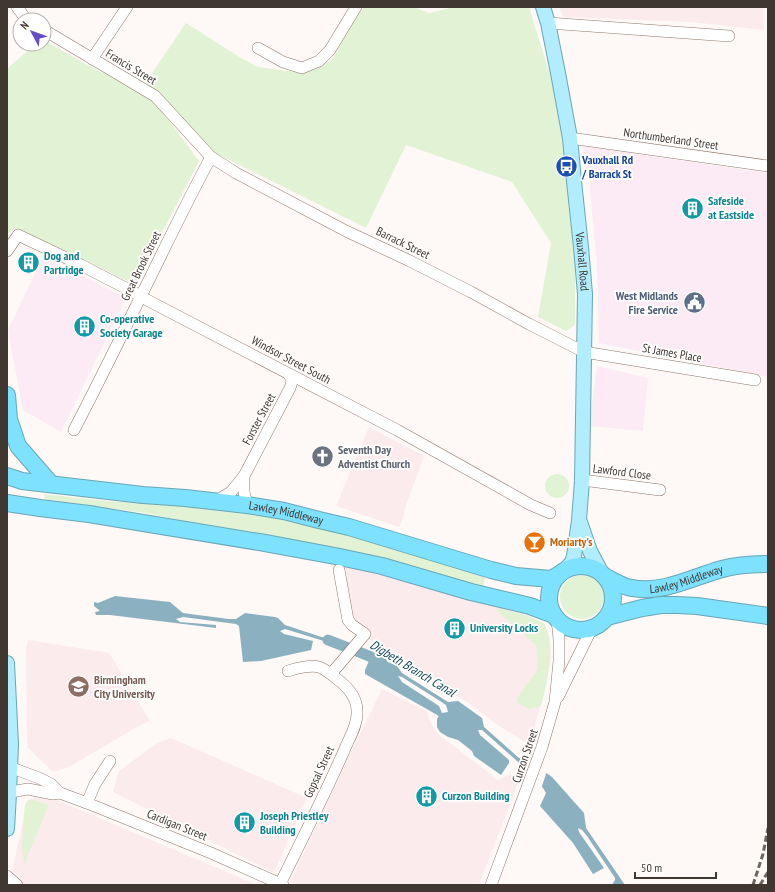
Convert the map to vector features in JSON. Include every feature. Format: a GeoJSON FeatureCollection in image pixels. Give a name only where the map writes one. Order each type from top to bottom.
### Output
{"type":"FeatureCollection","features":[{"type":"Feature","properties":{"kind":"highway"},"geometry":{"type":"LineString","coordinates":[[7,395],[9,419],[18,446],[51,484]]}},
{"type":"Feature","properties":{"kind":"highway","name":"Lawley Middleway"},"geometry":{"type":"LineString","coordinates":[[7,476],[22,481],[216,501],[284,511],[349,527],[491,570],[516,576],[550,579],[562,572]]}},
{"type":"Feature","properties":{"kind":"highway"},"geometry":{"type":"LineString","coordinates":[[7,503],[89,514],[335,556],[382,566],[471,592],[530,606],[556,617]]}},
{"type":"Feature","properties":{"kind":"highway","name":"Lawley Middleway"},"geometry":{"type":"LineString","coordinates":[[604,575],[632,589],[648,589],[660,588],[741,565],[768,564]]}},
{"type":"Feature","properties":{"kind":"highway"},"geometry":{"type":"LineString","coordinates":[[578,566],[584,566],[596,569],[604,575],[611,585],[613,593],[613,602],[607,617],[592,628],[585,630],[570,628],[556,617],[550,605],[549,595],[552,584],[562,572],[578,566]]}},
{"type":"Feature","properties":{"kind":"highway","name":"Lawley Middleway"},"geometry":{"type":"LineString","coordinates":[[607,617],[642,608],[677,604],[768,616]]}},
{"type":"Feature","properties":{"kind":"main road","name":"Vauxhall Road"},"geometry":{"type":"LineString","coordinates":[[543,7],[548,23],[570,138],[582,247],[585,294],[582,481],[579,520],[574,556],[572,562],[562,572]]}},
{"type":"Feature","properties":{"kind":"main road","name":"Vauxhall Road"},"geometry":{"type":"LineString","coordinates":[[579,520],[590,549],[604,575]]}},
{"type":"Feature","properties":{"kind":"main road"},"geometry":{"type":"LineString","coordinates":[[7,662],[10,718],[7,829]]}},
{"type":"Feature","properties":{"kind":"street"},"geometry":{"type":"LineString","coordinates":[[92,59],[127,7]]}},
{"type":"Feature","properties":{"kind":"street"},"geometry":{"type":"LineString","coordinates":[[258,48],[283,62],[302,68],[319,61],[330,50],[356,7]]}},
{"type":"Feature","properties":{"kind":"street"},"geometry":{"type":"LineString","coordinates":[[548,23],[729,36]]}},
{"type":"Feature","properties":{"kind":"street","name":"Francis Street"},"geometry":{"type":"LineString","coordinates":[[52,35],[155,96],[211,157]]}},
{"type":"Feature","properties":{"kind":"street","name":"Northumberland Street"},"geometry":{"type":"LineString","coordinates":[[570,138],[768,166]]}},
{"type":"Feature","properties":{"kind":"street","name":"Great Brook Street"},"geometry":{"type":"LineString","coordinates":[[74,430],[142,296],[192,191],[211,157]]}},
{"type":"Feature","properties":{"kind":"street","name":"Barrack Street"},"geometry":{"type":"LineString","coordinates":[[211,157],[236,173],[346,231],[472,292],[535,328],[584,352]]}},
{"type":"Feature","properties":{"kind":"street","name":"Windsor Street South"},"geometry":{"type":"LineString","coordinates":[[7,251],[18,235],[81,265],[289,375],[397,430],[536,508],[550,513]]}},
{"type":"Feature","properties":{"kind":"street","name":"St James Place"},"geometry":{"type":"LineString","coordinates":[[584,352],[755,380]]}},
{"type":"Feature","properties":{"kind":"street","name":"Forster Street"},"geometry":{"type":"LineString","coordinates":[[216,501],[231,492],[244,476],[290,388],[292,380],[289,375]]}},
{"type":"Feature","properties":{"kind":"street"},"geometry":{"type":"LineString","coordinates":[[244,476],[244,492],[247,505]]}},
{"type":"Feature","properties":{"kind":"street","name":"Lawford Close"},"geometry":{"type":"LineString","coordinates":[[582,481],[660,490]]}},
{"type":"Feature","properties":{"kind":"street"},"geometry":{"type":"LineString","coordinates":[[288,671],[312,667],[331,674],[365,634],[352,625],[348,620],[339,570]]}},
{"type":"Feature","properties":{"kind":"street","name":"Curzon Street"},"geometry":{"type":"LineString","coordinates":[[491,885],[530,783],[548,730],[555,702],[559,661],[559,639],[556,617]]}},
{"type":"Feature","properties":{"kind":"street","name":"Curzon Street"},"geometry":{"type":"LineString","coordinates":[[555,702],[592,628]]}},
{"type":"Feature","properties":{"kind":"street","name":"Gopsal Street"},"geometry":{"type":"LineString","coordinates":[[282,884],[355,725],[357,708],[350,691],[331,674]]}},
{"type":"Feature","properties":{"kind":"street"},"geometry":{"type":"LineString","coordinates":[[87,803],[95,784],[110,762]]}},
{"type":"Feature","properties":{"kind":"street","name":"Cardigan Street"},"geometry":{"type":"LineString","coordinates":[[9,777],[28,789],[53,794],[60,793]]}},
{"type":"Feature","properties":{"kind":"street","name":"Cardigan Street"},"geometry":{"type":"LineString","coordinates":[[9,777],[39,778],[51,784],[60,793],[211,853],[282,884]]}},
{"type":"Feature","properties":{"kind":"street"},"geometry":{"type":"LineString","coordinates":[[7,876],[17,885]]}},
{"type":"Feature","properties":{"kind":"shaded area"},"geometry":{"type":"Polygon","coordinates":[[[559,7],[763,7],[764,30],[691,22],[563,17],[559,7]]]}},
{"type":"Feature","properties":{"kind":"shaded area"},"geometry":{"type":"Polygon","coordinates":[[[582,146],[768,173],[768,377],[599,343],[597,264],[589,180],[582,146]]]}},
{"type":"Feature","properties":{"kind":"shaded area"},"geometry":{"type":"Polygon","coordinates":[[[43,257],[126,298],[61,432],[23,410],[8,330],[43,257]]]}},
{"type":"Feature","properties":{"kind":"shaded area"},"geometry":{"type":"Polygon","coordinates":[[[597,366],[648,378],[643,431],[589,426],[597,366]]]}},
{"type":"Feature","properties":{"kind":"shaded area"},"geometry":{"type":"Polygon","coordinates":[[[369,427],[424,456],[399,527],[336,506],[369,427]]]}},
{"type":"Feature","properties":{"kind":"shaded area"},"geometry":{"type":"Polygon","coordinates":[[[343,565],[529,616],[544,623],[550,640],[551,657],[531,746],[496,724],[470,704],[391,657],[387,650],[358,633],[349,617],[343,565]]]}},
{"type":"Feature","properties":{"kind":"shaded area","name":"Birmingham City University"},"geometry":{"type":"Polygon","coordinates":[[[28,640],[109,653],[150,721],[137,727],[69,767],[53,772],[27,747],[26,648],[28,640]]]}},
{"type":"Feature","properties":{"kind":"shaded area","name":"Curzon Building"},"geometry":{"type":"Polygon","coordinates":[[[382,689],[427,711],[430,721],[437,733],[498,780],[510,775],[521,776],[479,885],[298,885],[290,882],[382,689]]]}},
{"type":"Feature","properties":{"kind":"shaded area"},"geometry":{"type":"Polygon","coordinates":[[[171,738],[307,798],[274,873],[113,792],[119,771],[157,743],[171,738]]]}},
{"type":"Feature","properties":{"kind":"shaded area"},"geometry":{"type":"Polygon","coordinates":[[[36,791],[257,885],[24,885],[12,870],[23,823],[36,791]]]}},
{"type":"Feature","properties":{"kind":"green space"},"geometry":{"type":"Polygon","coordinates":[[[364,7],[413,7],[430,13],[454,7],[529,7],[551,78],[570,180],[575,245],[575,325],[566,331],[538,317],[551,243],[512,182],[406,145],[366,228],[209,150],[146,82],[186,23],[258,67],[302,73],[332,60],[353,22],[364,7]]]}},
{"type":"Feature","properties":{"kind":"green space"},"geometry":{"type":"Polygon","coordinates":[[[52,45],[89,66],[152,98],[199,161],[135,285],[77,256],[15,228],[7,234],[7,69],[26,52],[52,52],[52,45]]]}},
{"type":"Feature","properties":{"kind":"green space"},"geometry":{"type":"Polygon","coordinates":[[[557,474],[566,477],[569,486],[566,495],[557,498],[548,495],[545,486],[548,477],[557,474]]]}},
{"type":"Feature","properties":{"kind":"green space"},"geometry":{"type":"Polygon","coordinates":[[[44,494],[106,501],[200,506],[262,515],[317,527],[396,548],[485,578],[483,588],[223,529],[145,513],[45,499],[44,494]]]}},
{"type":"Feature","properties":{"kind":"green space"},"geometry":{"type":"Polygon","coordinates":[[[578,575],[586,575],[591,576],[598,581],[603,588],[603,606],[598,613],[591,618],[578,619],[570,616],[563,609],[560,601],[560,593],[563,585],[570,578],[578,575]]]}},
{"type":"Feature","properties":{"kind":"green space"},"geometry":{"type":"Polygon","coordinates":[[[496,608],[529,616],[544,623],[549,638],[550,663],[541,706],[529,709],[518,703],[517,698],[538,669],[536,645],[497,611],[496,608]]]}},
{"type":"Feature","properties":{"kind":"green space"},"geometry":{"type":"Polygon","coordinates":[[[31,799],[49,805],[24,864],[22,847],[24,813],[27,801],[31,799]]]}},
{"type":"Feature","properties":{"kind":"water"},"geometry":{"type":"Polygon","coordinates":[[[115,596],[170,602],[183,613],[190,614],[229,619],[236,619],[245,613],[275,617],[285,625],[343,644],[339,647],[285,629],[280,631],[284,634],[313,641],[311,650],[261,661],[243,662],[239,626],[236,624],[183,617],[176,619],[180,622],[216,625],[216,628],[110,615],[96,615],[95,612],[100,611],[94,606],[94,602],[98,603],[115,596]]]}},
{"type":"Feature","properties":{"kind":"water"},"geometry":{"type":"Polygon","coordinates":[[[372,655],[397,666],[402,673],[448,702],[458,701],[482,718],[484,727],[519,758],[527,759],[552,777],[584,813],[586,828],[625,885],[612,885],[615,878],[587,836],[578,828],[579,832],[604,868],[593,874],[573,843],[540,806],[546,793],[543,788],[517,761],[482,730],[478,730],[480,735],[509,760],[509,763],[501,775],[474,756],[472,751],[458,740],[448,737],[440,732],[437,727],[437,719],[439,716],[365,674],[369,661],[367,658],[372,655]],[[398,676],[402,682],[439,706],[442,713],[448,712],[446,705],[402,677],[398,676]]]}},
{"type":"Feature","properties":{"kind":"pier"},"geometry":{"type":"Polygon","coordinates":[[[528,758],[547,771],[541,789],[523,771],[528,758]]]}},
{"type":"Feature","properties":{"kind":"waterway","name":"Digbeth Branch Canal"},"geometry":{"type":"LineString","coordinates":[[328,640],[369,656],[382,663]]}},
{"type":"Feature","properties":{"kind":"railway"},"geometry":{"type":"LineString","coordinates":[[753,885],[763,854],[768,828]]}},
{"type":"Feature","properties":{"kind":"railway"},"geometry":{"type":"LineString","coordinates":[[760,885],[768,872]]}},
{"type":"Feature","properties":{"kind":"place","name":"Vauxhall Rd / Barrack St"},"geometry":{"type":"Point","coordinates":[567,167]}},
{"type":"Feature","properties":{"kind":"place","name":"Safeside at Eastside"},"geometry":{"type":"Point","coordinates":[692,208]}},
{"type":"Feature","properties":{"kind":"place","name":"Dog and Partridge"},"geometry":{"type":"Point","coordinates":[29,263]}},
{"type":"Feature","properties":{"kind":"place","name":"West Midlands Fire Service"},"geometry":{"type":"Point","coordinates":[694,303]}},
{"type":"Feature","properties":{"kind":"place","name":"Co-operative Society Garage"},"geometry":{"type":"Point","coordinates":[84,326]}},
{"type":"Feature","properties":{"kind":"place","name":"Seventh Day Adventist Church"},"geometry":{"type":"Point","coordinates":[323,457]}},
{"type":"Feature","properties":{"kind":"place","name":"Moriarty's"},"geometry":{"type":"Point","coordinates":[535,542]}},
{"type":"Feature","properties":{"kind":"place","name":"University Locks"},"geometry":{"type":"Point","coordinates":[454,628]}},
{"type":"Feature","properties":{"kind":"place","name":"Birmingham City University"},"geometry":{"type":"Point","coordinates":[78,687]}},
{"type":"Feature","properties":{"kind":"place","name":"Curzon Building"},"geometry":{"type":"Point","coordinates":[426,796]}},
{"type":"Feature","properties":{"kind":"place","name":"Joseph Priestley Building"},"geometry":{"type":"Point","coordinates":[245,823]}}]}
